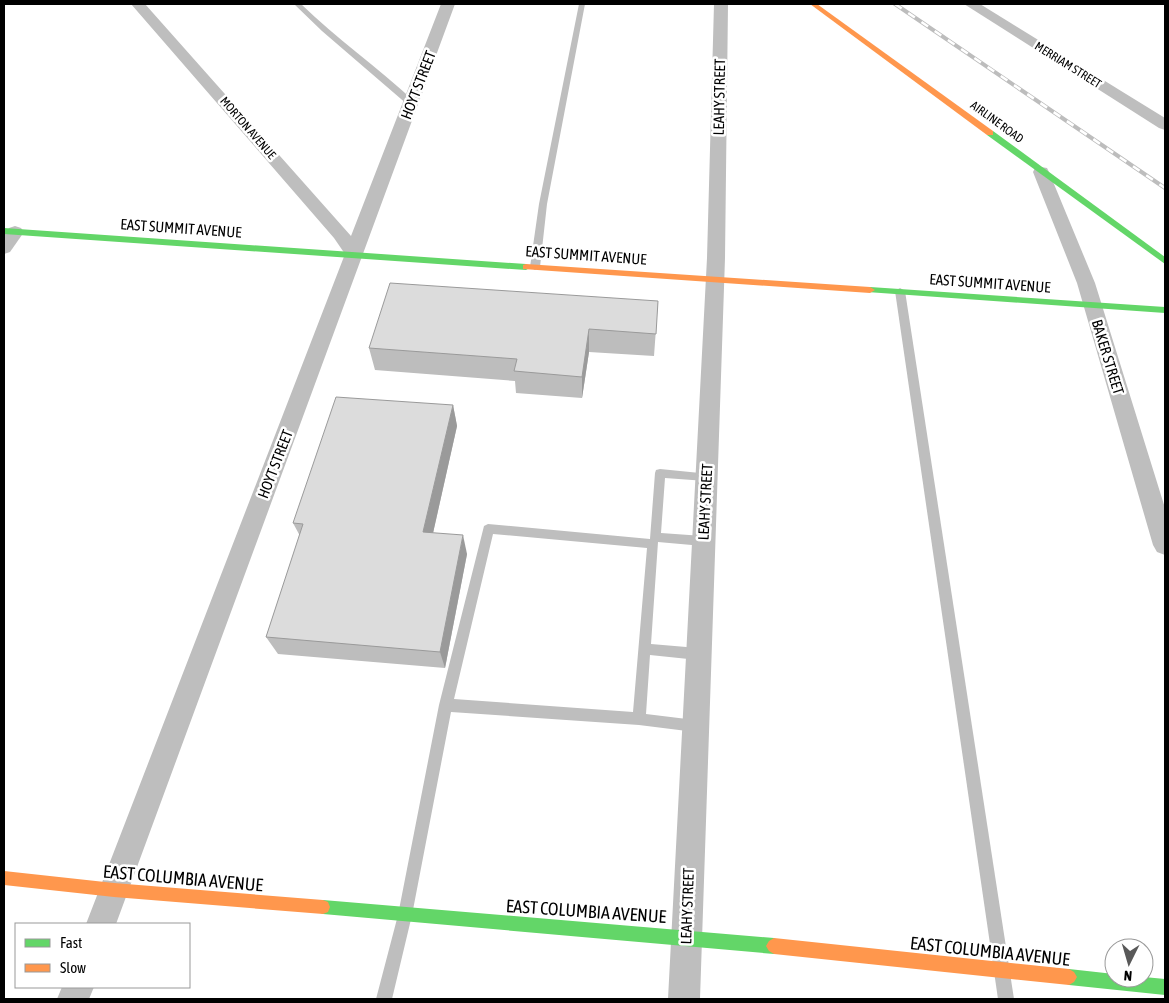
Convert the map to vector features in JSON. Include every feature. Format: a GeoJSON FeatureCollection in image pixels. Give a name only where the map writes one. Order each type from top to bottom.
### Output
{"type":"FeatureCollection","features":[{"type":"Feature","properties":{"kind":"street","name":"MORTON AVENUE"},"geometry":{"type":"LineString","coordinates":[[138,4],[341,234],[354,255]]}},
{"type":"Feature","properties":{"kind":"street","name":"HOYT STREET"},"geometry":{"type":"LineString","coordinates":[[101,923],[448,4]]}},
{"type":"Feature","properties":{"kind":"street","name":"LEAHY STREET"},"geometry":{"type":"LineString","coordinates":[[684,999],[685,937],[715,278],[721,4]]}},
{"type":"Feature","properties":{"kind":"street","name":"AIRLINE ROAD"},"geometry":{"type":"LineString","coordinates":[[813,4],[1165,261]]}},
{"type":"Feature","properties":{"kind":"street","name":"MERRIAM STREET"},"geometry":{"type":"LineString","coordinates":[[971,4],[1165,125]]}},
{"type":"Feature","properties":{"kind":"street","name":"BAKER STREET"},"geometry":{"type":"LineString","coordinates":[[1042,172],[1093,305],[1165,545]]}},
{"type":"Feature","properties":{"kind":"street","name":"EAST SUMMIT AVENUE"},"geometry":{"type":"LineString","coordinates":[[9,231],[1165,310]]}},
{"type":"Feature","properties":{"kind":"street"},"geometry":{"type":"LineString","coordinates":[[4,248],[9,231]]}},
{"type":"Feature","properties":{"kind":"street","name":"EAST COLUMBIA AVENUE"},"geometry":{"type":"LineString","coordinates":[[4,878],[114,890],[685,937],[1165,987]]}},
{"type":"Feature","properties":{"kind":"lane"},"geometry":{"type":"LineString","coordinates":[[297,4],[316,23],[388,80],[411,103]]}},
{"type":"Feature","properties":{"kind":"lane"},"geometry":{"type":"LineString","coordinates":[[535,267],[543,204],[582,4]]}},
{"type":"Feature","properties":{"kind":"lane"},"geometry":{"type":"LineString","coordinates":[[900,292],[1006,999]]}},
{"type":"Feature","properties":{"kind":"lane"},"geometry":{"type":"LineString","coordinates":[[639,719],[660,473],[706,477]]}},
{"type":"Feature","properties":{"kind":"lane"},"geometry":{"type":"LineString","coordinates":[[384,999],[405,915],[446,705],[488,529],[654,540],[703,541]]}},
{"type":"Feature","properties":{"kind":"lane"},"geometry":{"type":"LineString","coordinates":[[645,650],[698,654]]}},
{"type":"Feature","properties":{"kind":"lane"},"geometry":{"type":"LineString","coordinates":[[446,705],[639,719],[695,726]]}},
{"type":"Feature","properties":{"kind":"building"},"geometry":{"type":"Polygon","coordinates":[[[390,283],[658,301],[656,334],[589,329],[582,377],[514,371],[517,359],[369,348],[390,283]]]}},
{"type":"Feature","properties":{"kind":"building"},"geometry":{"type":"Polygon","coordinates":[[[336,397],[453,405],[423,532],[463,535],[440,652],[266,637],[303,524],[293,523],[336,397]]]}},
{"type":"Feature","properties":{"kind":"railway"},"geometry":{"type":"LineString","coordinates":[[895,4],[1165,188]]}},
{"type":"Feature","properties":{"kind":"traffic: fast"},"geometry":{"type":"LineString","coordinates":[[990,133],[1165,261]]}},
{"type":"Feature","properties":{"kind":"traffic: fast"},"geometry":{"type":"LineString","coordinates":[[4,231],[526,267]]}},
{"type":"Feature","properties":{"kind":"traffic: fast"},"geometry":{"type":"LineString","coordinates":[[870,290],[1165,310]]}},
{"type":"Feature","properties":{"kind":"traffic: fast"},"geometry":{"type":"LineString","coordinates":[[323,907],[774,946]]}},
{"type":"Feature","properties":{"kind":"traffic: fast"},"geometry":{"type":"LineString","coordinates":[[1069,977],[1165,987]]}},
{"type":"Feature","properties":{"kind":"traffic: slow"},"geometry":{"type":"LineString","coordinates":[[813,4],[990,133]]}},
{"type":"Feature","properties":{"kind":"traffic: slow"},"geometry":{"type":"LineString","coordinates":[[526,267],[870,290]]}},
{"type":"Feature","properties":{"kind":"traffic: slow"},"geometry":{"type":"LineString","coordinates":[[4,878],[114,890],[323,907]]}},
{"type":"Feature","properties":{"kind":"traffic: slow"},"geometry":{"type":"LineString","coordinates":[[774,946],[1069,977]]}}]}
